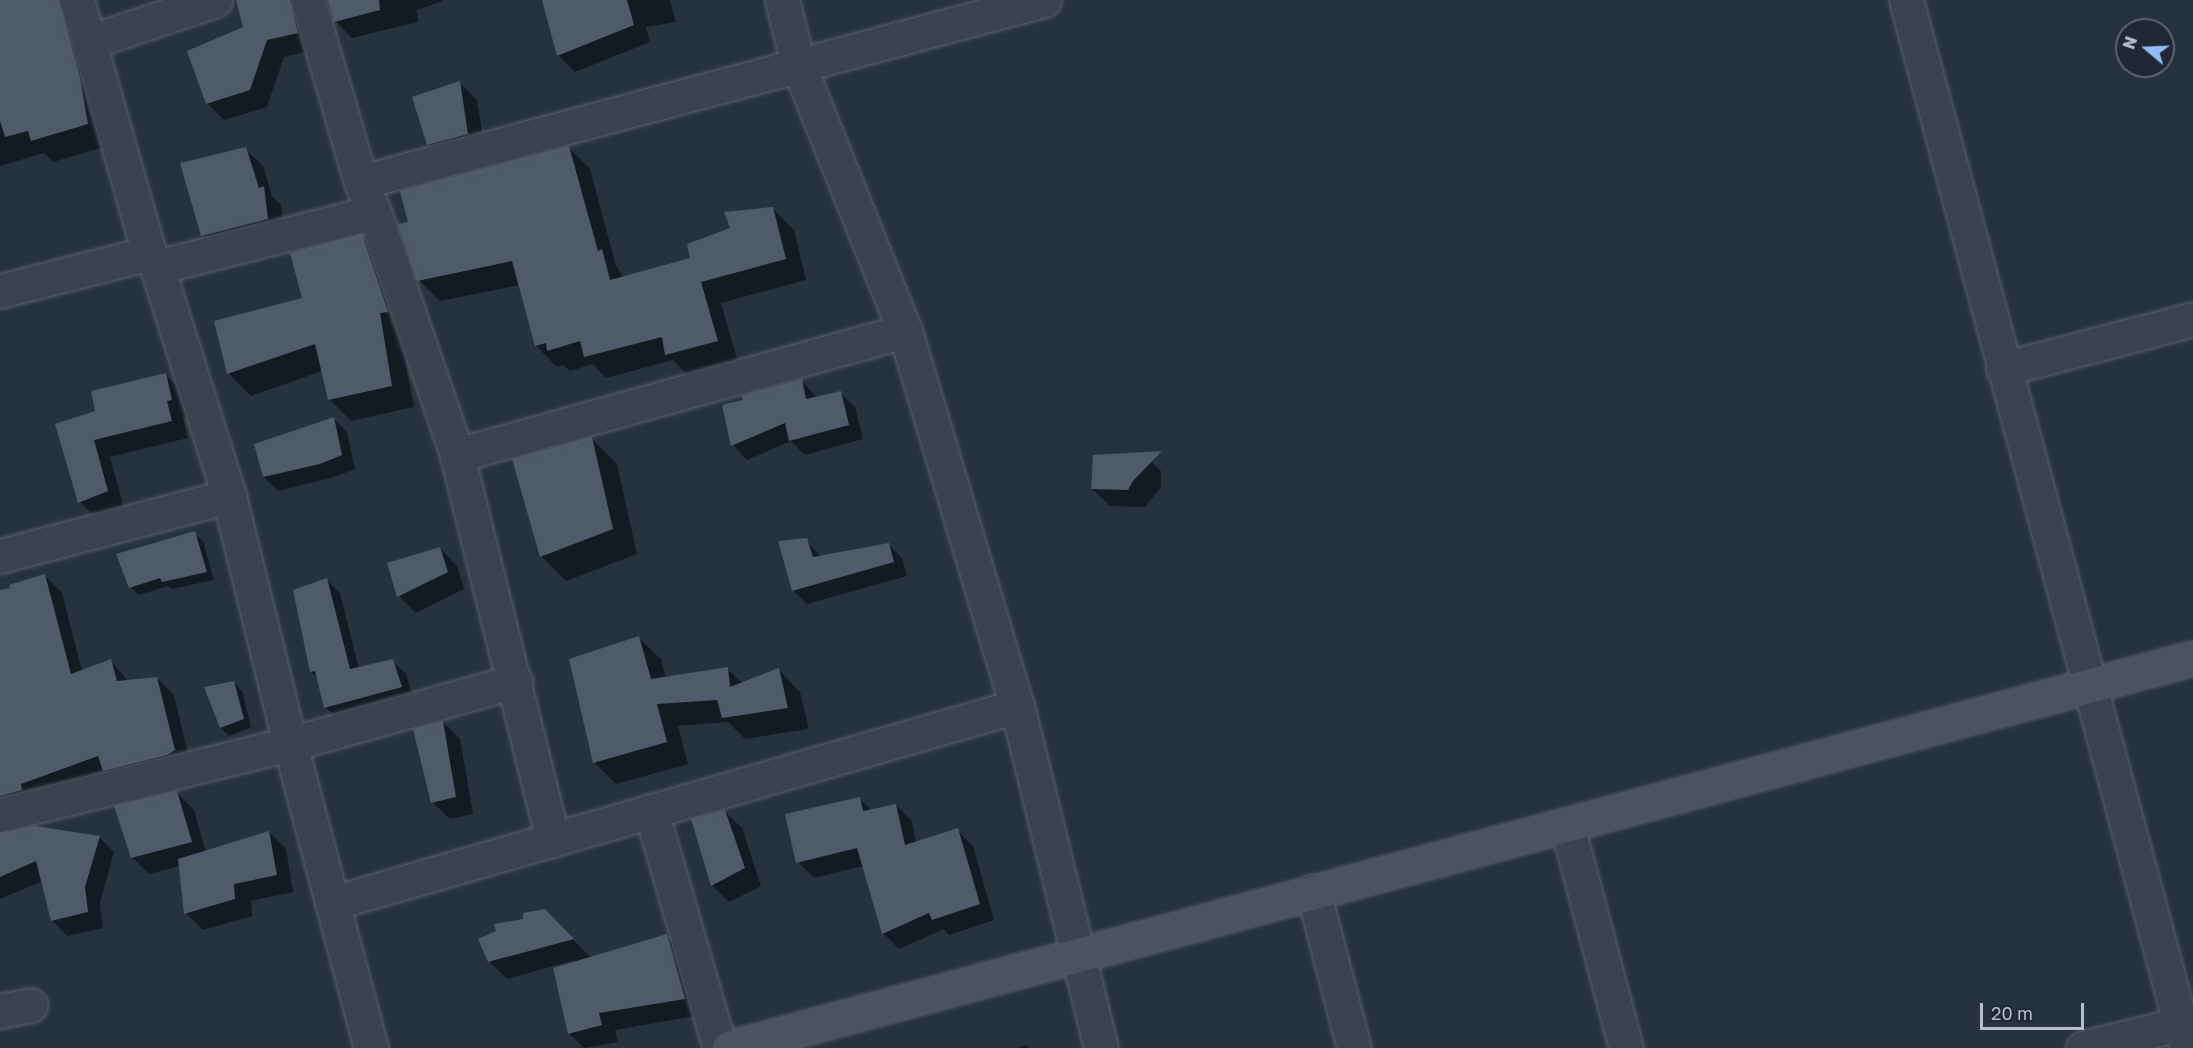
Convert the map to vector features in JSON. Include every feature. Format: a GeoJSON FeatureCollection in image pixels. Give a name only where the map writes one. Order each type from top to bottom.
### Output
{"type":"FeatureCollection","features":[{"type":"Feature","properties":{"kind":"main road"},"geometry":{"type":"LineString","coordinates":[[729,1048],[2193,658]]}},
{"type":"Feature","properties":{"kind":"street"},"geometry":{"type":"LineString","coordinates":[[76,0],[153,260],[229,496],[290,744],[371,1048]]}},
{"type":"Feature","properties":{"kind":"street"},"geometry":{"type":"LineString","coordinates":[[88,42],[215,0]]}},
{"type":"Feature","properties":{"kind":"street"},"geometry":{"type":"LineString","coordinates":[[308,0],[361,182],[374,212],[457,455],[553,840]]}},
{"type":"Feature","properties":{"kind":"street"},"geometry":{"type":"LineString","coordinates":[[782,0],[798,64],[905,331],[1017,706],[1101,1048]]}},
{"type":"Feature","properties":{"kind":"street"},"geometry":{"type":"LineString","coordinates":[[361,182],[1044,0]]}},
{"type":"Feature","properties":{"kind":"street"},"geometry":{"type":"LineString","coordinates":[[1906,0],[2184,1036],[2083,1048]]}},
{"type":"Feature","properties":{"kind":"street"},"geometry":{"type":"LineString","coordinates":[[0,291],[374,212]]}},
{"type":"Feature","properties":{"kind":"street"},"geometry":{"type":"LineString","coordinates":[[2004,369],[2193,319]]}},
{"type":"Feature","properties":{"kind":"street"},"geometry":{"type":"LineString","coordinates":[[457,455],[905,331]]}},
{"type":"Feature","properties":{"kind":"street"},"geometry":{"type":"LineString","coordinates":[[0,556],[229,496]]}},
{"type":"Feature","properties":{"kind":"street"},"geometry":{"type":"LineString","coordinates":[[0,815],[290,744],[515,681]]}},
{"type":"Feature","properties":{"kind":"street"},"geometry":{"type":"LineString","coordinates":[[332,903],[1017,706]]}},
{"type":"Feature","properties":{"kind":"street"},"geometry":{"type":"LineString","coordinates":[[651,811],[720,1048]]}},
{"type":"Feature","properties":{"kind":"street"},"geometry":{"type":"LineString","coordinates":[[1567,825],[1626,1048]]}},
{"type":"Feature","properties":{"kind":"street"},"geometry":{"type":"LineString","coordinates":[[1313,891],[1354,1048]]}},
{"type":"Feature","properties":{"kind":"building"},"geometry":{"type":"Polygon","coordinates":[[[0,0],[59,0],[80,78],[88,124],[31,141],[28,131],[5,137],[0,121],[0,0]]]}},
{"type":"Feature","properties":{"kind":"building"},"geometry":{"type":"Polygon","coordinates":[[[236,0],[290,0],[298,33],[267,40],[250,90],[206,104],[187,51],[243,27],[236,0]]]}},
{"type":"Feature","properties":{"kind":"building"},"geometry":{"type":"Polygon","coordinates":[[[328,0],[379,0],[380,10],[334,22],[328,0]]]}},
{"type":"Feature","properties":{"kind":"building"},"geometry":{"type":"Polygon","coordinates":[[[542,0],[627,0],[634,25],[557,56],[542,0]]]}},
{"type":"Feature","properties":{"kind":"building"},"geometry":{"type":"Polygon","coordinates":[[[460,81],[468,134],[427,145],[412,97],[460,81]]]}},
{"type":"Feature","properties":{"kind":"building"},"geometry":{"type":"Polygon","coordinates":[[[569,146],[598,251],[602,249],[610,280],[690,258],[687,244],[730,228],[724,212],[773,207],[786,259],[701,282],[718,341],[665,355],[662,337],[584,357],[580,341],[547,351],[546,343],[535,346],[512,261],[417,281],[398,224],[408,222],[400,191],[569,146]]]}},
{"type":"Feature","properties":{"kind":"building"},"geometry":{"type":"Polygon","coordinates":[[[246,147],[259,188],[264,186],[268,219],[201,236],[180,163],[246,147]]]}},
{"type":"Feature","properties":{"kind":"building"},"geometry":{"type":"Polygon","coordinates":[[[362,234],[388,312],[380,313],[392,386],[328,400],[315,344],[227,374],[214,321],[302,298],[290,253],[362,234]]]}},
{"type":"Feature","properties":{"kind":"building"},"geometry":{"type":"Polygon","coordinates":[[[166,373],[172,400],[167,401],[172,421],[94,440],[108,491],[78,503],[55,424],[95,411],[91,391],[166,373]]]}},
{"type":"Feature","properties":{"kind":"building"},"geometry":{"type":"Polygon","coordinates":[[[802,379],[806,399],[841,391],[849,425],[789,441],[785,423],[731,446],[722,405],[743,400],[741,396],[802,379]]]}},
{"type":"Feature","properties":{"kind":"building"},"geometry":{"type":"Polygon","coordinates":[[[334,417],[342,455],[320,464],[263,477],[254,444],[334,417]]]}},
{"type":"Feature","properties":{"kind":"building"},"geometry":{"type":"Polygon","coordinates":[[[592,437],[613,529],[540,557],[512,459],[592,437]]]}},
{"type":"Feature","properties":{"kind":"building"},"geometry":{"type":"Polygon","coordinates":[[[1162,451],[1133,481],[1128,490],[1091,489],[1093,455],[1162,451]]]}},
{"type":"Feature","properties":{"kind":"building"},"geometry":{"type":"Polygon","coordinates":[[[195,531],[207,572],[162,582],[160,578],[129,588],[116,554],[195,531]]]}},
{"type":"Feature","properties":{"kind":"building"},"geometry":{"type":"Polygon","coordinates":[[[807,538],[813,557],[889,543],[894,562],[792,591],[778,541],[807,538]]]}},
{"type":"Feature","properties":{"kind":"building"},"geometry":{"type":"Polygon","coordinates":[[[440,547],[448,572],[397,597],[387,563],[440,547]]]}},
{"type":"Feature","properties":{"kind":"building"},"geometry":{"type":"Polygon","coordinates":[[[45,574],[71,674],[111,659],[117,681],[157,677],[175,750],[167,755],[103,771],[98,756],[21,784],[22,790],[0,796],[0,590],[45,574]]]}},
{"type":"Feature","properties":{"kind":"building"},"geometry":{"type":"Polygon","coordinates":[[[327,578],[350,669],[393,659],[402,687],[324,708],[315,671],[310,672],[293,590],[327,578]]]}},
{"type":"Feature","properties":{"kind":"building"},"geometry":{"type":"Polygon","coordinates":[[[639,636],[651,679],[728,667],[730,687],[779,668],[788,708],[722,718],[717,700],[657,704],[667,742],[593,763],[569,659],[639,636]]]}},
{"type":"Feature","properties":{"kind":"building"},"geometry":{"type":"Polygon","coordinates":[[[234,681],[244,719],[220,728],[204,687],[234,681]]]}},
{"type":"Feature","properties":{"kind":"building"},"geometry":{"type":"Polygon","coordinates":[[[443,721],[456,797],[431,803],[413,729],[443,721]]]}},
{"type":"Feature","properties":{"kind":"building"},"geometry":{"type":"Polygon","coordinates":[[[177,791],[192,842],[131,858],[114,806],[177,791]]]}},
{"type":"Feature","properties":{"kind":"building"},"geometry":{"type":"Polygon","coordinates":[[[860,797],[863,811],[896,804],[905,845],[958,828],[980,904],[932,920],[929,913],[882,934],[857,848],[796,863],[785,814],[860,797]]]}},
{"type":"Feature","properties":{"kind":"building"},"geometry":{"type":"Polygon","coordinates":[[[725,810],[745,868],[711,886],[691,819],[725,810]]]}},
{"type":"Feature","properties":{"kind":"building"},"geometry":{"type":"Polygon","coordinates":[[[35,826],[100,836],[85,887],[88,912],[51,921],[36,861],[0,877],[0,833],[35,826]]]}},
{"type":"Feature","properties":{"kind":"building"},"geometry":{"type":"Polygon","coordinates":[[[269,831],[277,875],[234,884],[235,899],[184,914],[178,859],[269,831]]]}},
{"type":"Feature","properties":{"kind":"building"},"geometry":{"type":"Polygon","coordinates":[[[545,909],[574,939],[488,962],[478,939],[496,931],[494,924],[523,919],[523,913],[545,909]]]}},
{"type":"Feature","properties":{"kind":"building"},"geometry":{"type":"Polygon","coordinates":[[[667,934],[685,999],[599,1013],[602,1025],[568,1034],[553,968],[667,934]]]}}]}
